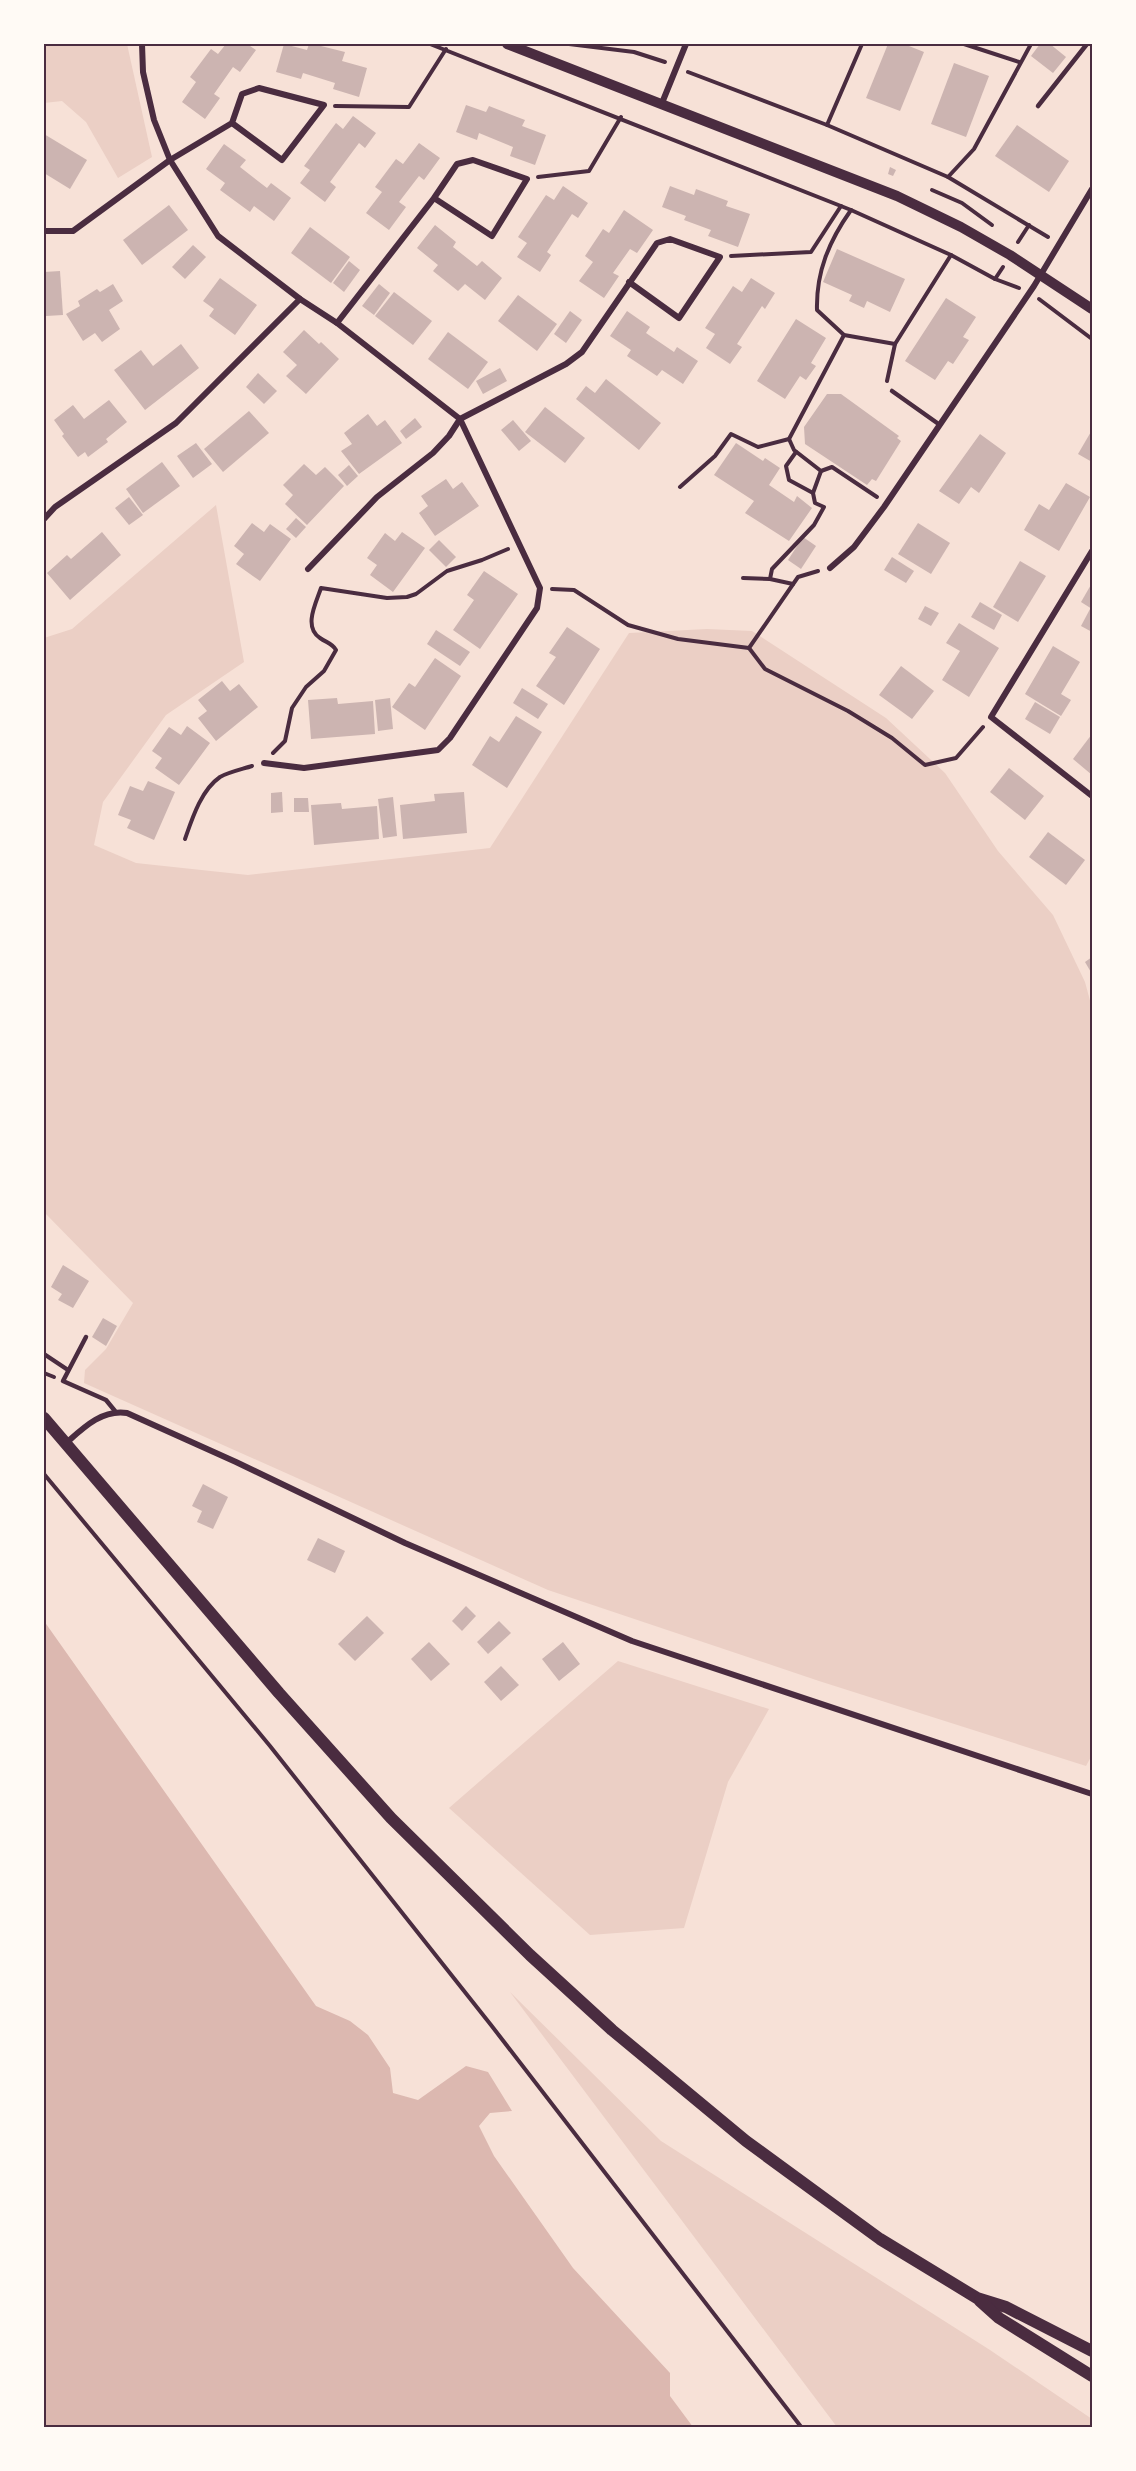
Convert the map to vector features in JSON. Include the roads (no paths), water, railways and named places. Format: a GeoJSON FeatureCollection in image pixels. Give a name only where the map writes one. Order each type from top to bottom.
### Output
{"type":"FeatureCollection","features":[{"type":"Feature","properties":{"kind":"main road"},"geometry":{"type":"LineString","coordinates":[[44,1418],[279,1693],[391,1818],[530,1955],[612,2030],[746,2141],[880,2239],[977,2298],[999,2318],[1092,2376]]}},
{"type":"Feature","properties":{"kind":"main road"},"geometry":{"type":"LineString","coordinates":[[977,2298],[1006,2307],[1092,2351]]}},
{"type":"Feature","properties":{"kind":"street"},"geometry":{"type":"LineString","coordinates":[[142,44],[143,72],[154,120],[170,160],[219,236],[300,298],[337,323],[460,419],[540,588],[537,608],[450,738],[438,750],[304,768],[264,763]]}},
{"type":"Feature","properties":{"kind":"street"},"geometry":{"type":"LineString","coordinates":[[507,44],[897,196],[961,227],[1041,274],[1092,309]]}},
{"type":"Feature","properties":{"kind":"street"},"geometry":{"type":"LineString","coordinates":[[662,103],[686,44]]}},
{"type":"Feature","properties":{"kind":"street"},"geometry":{"type":"LineString","coordinates":[[44,231],[73,231],[170,160],[232,123],[242,94],[259,88],[324,105],[282,160],[232,123]]}},
{"type":"Feature","properties":{"kind":"street"},"geometry":{"type":"LineString","coordinates":[[337,323],[434,198],[457,164],[473,160],[527,179],[492,236],[434,198]]}},
{"type":"Feature","properties":{"kind":"street"},"geometry":{"type":"LineString","coordinates":[[830,568],[854,547],[886,503],[1030,292],[1092,189]]}},
{"type":"Feature","properties":{"kind":"street"},"geometry":{"type":"LineString","coordinates":[[308,569],[377,497],[433,453],[449,436],[460,419],[566,364],[582,352],[629,282],[657,243],[670,239],[720,257],[679,318],[629,282]]}},
{"type":"Feature","properties":{"kind":"street"},"geometry":{"type":"LineString","coordinates":[[44,519],[55,507],[176,423],[300,298]]}},
{"type":"Feature","properties":{"kind":"street"},"geometry":{"type":"LineString","coordinates":[[1092,551],[991,717],[1092,796]]}},
{"type":"Feature","properties":{"kind":"street"},"geometry":{"type":"LineString","coordinates":[[65,1444],[105,1414],[114,1411],[127,1413],[405,1543],[633,1641],[1092,1794]]}},
{"type":"Feature","properties":{"kind":"lane"},"geometry":{"type":"LineString","coordinates":[[1038,106],[1090,44]]}},
{"type":"Feature","properties":{"kind":"lane"},"geometry":{"type":"LineString","coordinates":[[892,391],[940,424]]}},
{"type":"Feature","properties":{"kind":"lane"},"geometry":{"type":"LineString","coordinates":[[86,1337],[63,1381],[106,1401],[114,1411]]}},
{"type":"Feature","properties":{"kind":"lane"},"geometry":{"type":"LineString","coordinates":[[44,1354],[68,1370]]}}]}
